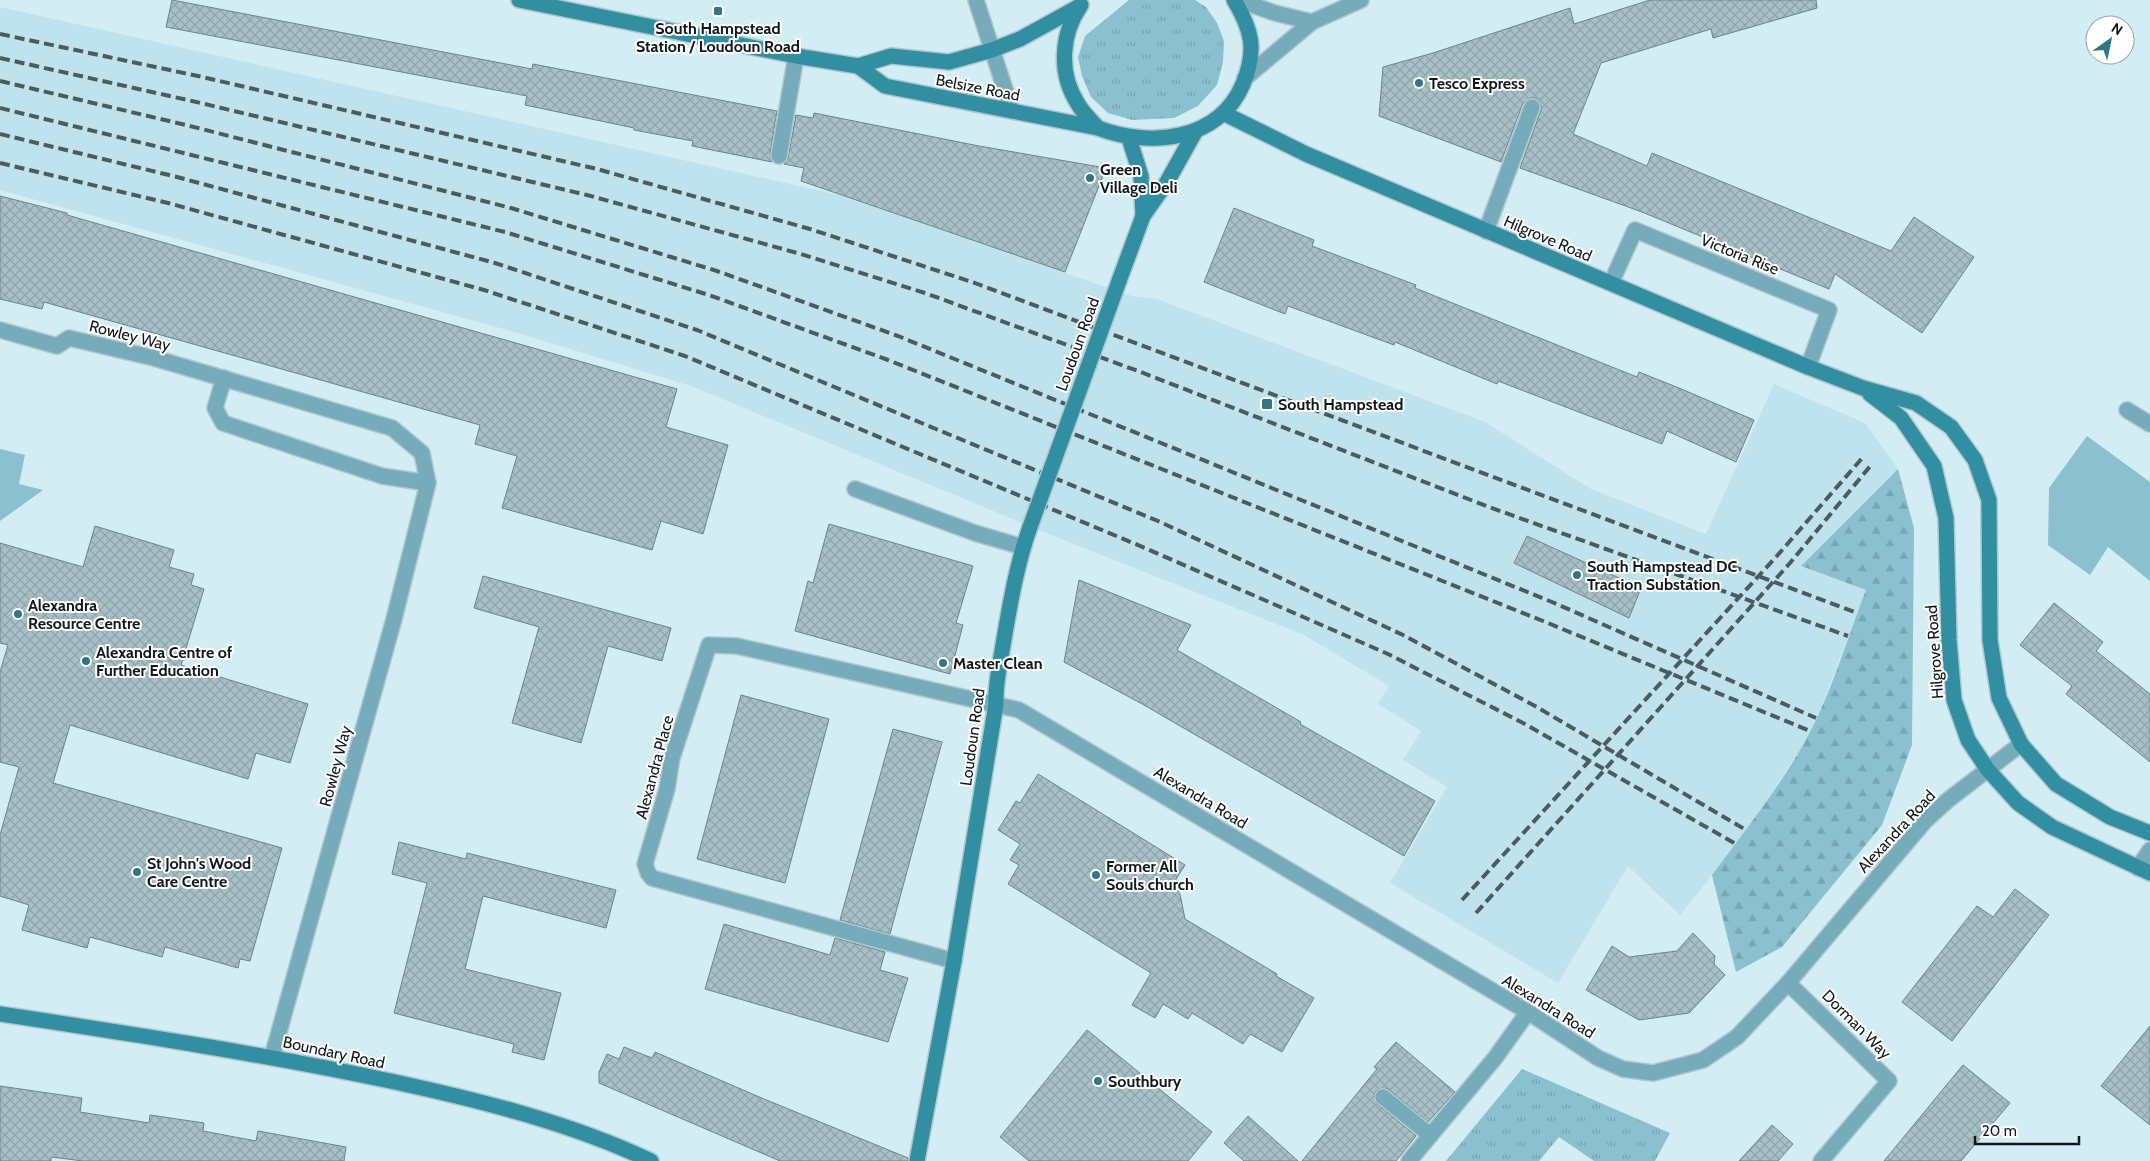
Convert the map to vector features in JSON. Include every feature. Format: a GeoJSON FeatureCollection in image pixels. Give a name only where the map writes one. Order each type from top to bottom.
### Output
{"type":"FeatureCollection","features":[{"type":"Feature","properties":{"kind":"main road","name":"Belsize Road"},"geometry":{"type":"LineString","coordinates":[[519,0],[796,56],[858,66],[891,56],[949,62],[992,50],[1041,28],[1084,3]]}},
{"type":"Feature","properties":{"kind":"main road"},"geometry":{"type":"LineString","coordinates":[[1195,132],[1211,124],[1238,97],[1251,60],[1251,43],[1246,20],[1234,0]]}},
{"type":"Feature","properties":{"kind":"main road"},"geometry":{"type":"LineString","coordinates":[[1084,3],[1072,21],[1066,37],[1064,52],[1065,71],[1077,103],[1098,128]]}},
{"type":"Feature","properties":{"kind":"main road","name":"Belsize Road"},"geometry":{"type":"LineString","coordinates":[[858,66],[885,86],[1098,128],[1129,138],[1163,139],[1195,132]]}},
{"type":"Feature","properties":{"kind":"main road","name":"Hilgrove Road"},"geometry":{"type":"LineString","coordinates":[[1224,113],[1306,154],[1808,367],[1863,388],[1916,403],[1951,426],[1975,460],[1989,500],[1990,640],[1999,698],[2021,744],[2056,784],[2110,817],[2150,833]]}},
{"type":"Feature","properties":{"kind":"main road","name":"Loudoun Road"},"geometry":{"type":"LineString","coordinates":[[917,1161],[954,961],[996,704],[995,694],[1022,547],[1143,216],[1167,182],[1195,132]]}},
{"type":"Feature","properties":{"kind":"main road","name":"Loudoun Road"},"geometry":{"type":"LineString","coordinates":[[1129,138],[1141,176],[1143,216]]}},
{"type":"Feature","properties":{"kind":"main road","name":"Hilgrove Road"},"geometry":{"type":"LineString","coordinates":[[1863,388],[1902,418],[1934,466],[1946,518],[1949,640],[1954,700],[1968,740],[1988,770],[2018,803],[2052,827],[2144,870]]}},
{"type":"Feature","properties":{"kind":"main road","name":"Boundary Road"},"geometry":{"type":"LineString","coordinates":[[0,1014],[272,1057],[451,1095],[516,1112],[574,1131],[651,1161]]}},
{"type":"Feature","properties":{"kind":"street"},"geometry":{"type":"LineString","coordinates":[[976,0],[1012,111]]}},
{"type":"Feature","properties":{"kind":"street"},"geometry":{"type":"LineString","coordinates":[[1238,0],[1275,13],[1312,22]]}},
{"type":"Feature","properties":{"kind":"street"},"geometry":{"type":"LineString","coordinates":[[1245,78],[1312,22],[1361,0]]}},
{"type":"Feature","properties":{"kind":"street"},"geometry":{"type":"LineString","coordinates":[[779,156],[796,56]]}},
{"type":"Feature","properties":{"kind":"street"},"geometry":{"type":"LineString","coordinates":[[1486,231],[1532,107]]}},
{"type":"Feature","properties":{"kind":"street","name":"Victoria Rise"},"geometry":{"type":"LineString","coordinates":[[1612,283],[1636,230],[1829,310],[1808,367]]}},
{"type":"Feature","properties":{"kind":"street","name":"Rowley Way"},"geometry":{"type":"LineString","coordinates":[[0,330],[57,346],[69,338],[154,358],[224,378],[392,428],[422,452],[428,483],[394,619],[272,1057]]}},
{"type":"Feature","properties":{"kind":"street"},"geometry":{"type":"LineString","coordinates":[[224,378],[215,408],[223,423],[382,476],[428,483]]}},
{"type":"Feature","properties":{"kind":"street"},"geometry":{"type":"LineString","coordinates":[[2127,410],[2150,424]]}},
{"type":"Feature","properties":{"kind":"street"},"geometry":{"type":"LineString","coordinates":[[855,489],[975,533],[1022,547]]}},
{"type":"Feature","properties":{"kind":"street","name":"Alexandra Place"},"geometry":{"type":"LineString","coordinates":[[954,961],[652,878],[645,864],[667,789],[672,758],[709,646],[737,646],[996,704]]}},
{"type":"Feature","properties":{"kind":"street","name":"Alexandra Road"},"geometry":{"type":"LineString","coordinates":[[996,704],[1019,710],[1042,723],[1528,1012],[1598,1058],[1623,1069],[1652,1074],[1704,1060],[1737,1037],[1788,983],[1926,820],[2021,744]]}},
{"type":"Feature","properties":{"kind":"street"},"geometry":{"type":"LineString","coordinates":[[2144,870],[2150,850]]}},
{"type":"Feature","properties":{"kind":"street","name":"Dorman Way"},"geometry":{"type":"LineString","coordinates":[[1788,983],[1889,1081],[1821,1161]]}},
{"type":"Feature","properties":{"kind":"street"},"geometry":{"type":"LineString","coordinates":[[1409,1161],[1495,1058],[1528,1012]]}},
{"type":"Feature","properties":{"kind":"street"},"geometry":{"type":"LineString","coordinates":[[1383,1097],[1430,1135]]}},
{"type":"Feature","properties":{"kind":"shaded area"},"geometry":{"type":"Polygon","coordinates":[[[0,7],[839,195],[1132,296],[1157,299],[1485,422],[1591,489],[1706,534],[1774,384],[1865,423],[1898,469],[1801,566],[1866,590],[1822,705],[1804,743],[1756,817],[1712,875],[1680,915],[1628,866],[1558,983],[1390,883],[1447,787],[1403,760],[1421,731],[1378,704],[1389,686],[1304,635],[1066,541],[691,386],[511,331],[0,190],[0,7]]]}},
{"type":"Feature","properties":{"kind":"green space"},"geometry":{"type":"Polygon","coordinates":[[[1129,0],[1195,0],[1206,7],[1217,23],[1224,41],[1223,62],[1217,85],[1198,106],[1174,118],[1132,120],[1108,113],[1091,97],[1082,76],[1078,57],[1085,36],[1129,0]]]}},
{"type":"Feature","properties":{"kind":"green space"},"geometry":{"type":"Polygon","coordinates":[[[2087,436],[2150,482],[2150,581],[2108,547],[2090,575],[2048,545],[2049,488],[2087,436]]]}},
{"type":"Feature","properties":{"kind":"green space"},"geometry":{"type":"Polygon","coordinates":[[[0,449],[25,455],[19,484],[43,490],[0,521],[0,449]]]}},
{"type":"Feature","properties":{"kind":"green space"},"geometry":{"type":"Polygon","coordinates":[[[1898,469],[1914,528],[1912,745],[1882,825],[1782,947],[1736,972],[1712,875],[1772,794],[1814,725],[1866,590],[1801,566],[1898,469]]]}},
{"type":"Feature","properties":{"kind":"green space"},"geometry":{"type":"Polygon","coordinates":[[[1522,1069],[1670,1133],[1655,1161],[1594,1161],[1559,1137],[1539,1161],[1446,1161],[1522,1069]]]}},
{"type":"Feature","properties":{"kind":"building"},"geometry":{"type":"Polygon","coordinates":[[[172,0],[532,69],[533,64],[777,111],[770,154],[772,162],[692,146],[693,141],[634,130],[634,128],[525,105],[527,96],[166,27],[172,0]]]}},
{"type":"Feature","properties":{"kind":"building"},"geometry":{"type":"Polygon","coordinates":[[[1650,0],[1816,0],[1817,8],[1713,38],[1711,29],[1601,63],[1573,134],[1647,166],[1652,153],[1891,251],[1914,217],[1974,257],[1922,333],[1835,274],[1829,289],[1642,212],[1520,168],[1541,110],[1541,105],[1536,98],[1530,98],[1523,103],[1501,162],[1379,116],[1383,67],[1433,53],[1570,8],[1574,24],[1650,0]]]}},
{"type":"Feature","properties":{"kind":"building"},"geometry":{"type":"Polygon","coordinates":[[[814,113],[979,146],[1106,168],[1065,272],[801,181],[804,168],[784,164],[788,158],[796,115],[813,118],[814,113]]]}},
{"type":"Feature","properties":{"kind":"building"},"geometry":{"type":"Polygon","coordinates":[[[0,196],[67,213],[67,215],[677,389],[666,427],[728,445],[703,534],[661,521],[652,550],[502,508],[517,456],[475,444],[480,425],[44,302],[42,309],[0,299],[0,196]]]}},
{"type":"Feature","properties":{"kind":"building"},"geometry":{"type":"Polygon","coordinates":[[[1234,208],[1314,240],[1312,246],[1416,285],[1415,288],[1637,377],[1639,372],[1754,420],[1736,462],[1667,431],[1662,444],[1498,381],[1497,384],[1395,342],[1394,345],[1288,306],[1285,314],[1204,282],[1234,208]]]}},
{"type":"Feature","properties":{"kind":"building"},"geometry":{"type":"Polygon","coordinates":[[[829,524],[973,566],[956,623],[963,625],[950,674],[795,631],[808,581],[813,583],[829,524]]]}},
{"type":"Feature","properties":{"kind":"building"},"geometry":{"type":"Polygon","coordinates":[[[95,526],[174,550],[169,567],[194,574],[191,585],[204,589],[181,665],[308,704],[290,763],[256,753],[248,779],[70,725],[53,783],[282,848],[250,961],[240,959],[238,968],[165,947],[162,957],[90,937],[87,948],[22,930],[29,905],[0,896],[0,835],[19,767],[0,762],[0,672],[8,645],[0,643],[0,543],[83,567],[95,526]]]}},
{"type":"Feature","properties":{"kind":"building","name":"South Hampstead DC Traction Substation"},"geometry":{"type":"Polygon","coordinates":[[[1527,536],[1641,588],[1629,618],[1514,563],[1527,536]]]}},
{"type":"Feature","properties":{"kind":"building"},"geometry":{"type":"Polygon","coordinates":[[[483,576],[671,628],[662,661],[608,646],[581,743],[512,723],[539,627],[474,608],[483,576]]]}},
{"type":"Feature","properties":{"kind":"building"},"geometry":{"type":"Polygon","coordinates":[[[1079,580],[1191,625],[1177,650],[1301,722],[1300,724],[1435,801],[1404,856],[1144,705],[1064,662],[1079,580]]]}},
{"type":"Feature","properties":{"kind":"building"},"geometry":{"type":"Polygon","coordinates":[[[2054,603],[2103,642],[2096,651],[2150,694],[2150,762],[2066,694],[2072,686],[2020,645],[2054,603]]]}},
{"type":"Feature","properties":{"kind":"building"},"geometry":{"type":"Polygon","coordinates":[[[741,695],[829,719],[785,883],[697,859],[741,695]]]}},
{"type":"Feature","properties":{"kind":"building"},"geometry":{"type":"Polygon","coordinates":[[[893,729],[942,742],[890,934],[840,920],[893,729]]]}},
{"type":"Feature","properties":{"kind":"building"},"geometry":{"type":"Polygon","coordinates":[[[1038,774],[1185,865],[1173,884],[1180,894],[1185,919],[1314,998],[1282,1052],[1250,1034],[1243,1044],[1192,1013],[1188,1019],[1163,1004],[1155,1018],[1132,1005],[1151,973],[1008,884],[1019,865],[1010,860],[1020,844],[998,830],[1016,801],[1020,803],[1038,774]]]}},
{"type":"Feature","properties":{"kind":"building"},"geometry":{"type":"Polygon","coordinates":[[[399,842],[466,859],[467,853],[616,890],[606,928],[483,896],[465,969],[561,993],[544,1060],[512,1052],[514,1044],[394,1013],[427,883],[392,874],[399,842]]]}},
{"type":"Feature","properties":{"kind":"building"},"geometry":{"type":"Polygon","coordinates":[[[2015,889],[2049,915],[1952,1041],[1902,1002],[1977,906],[1993,917],[2015,889]]]}},
{"type":"Feature","properties":{"kind":"building"},"geometry":{"type":"Polygon","coordinates":[[[724,924],[830,955],[835,938],[885,952],[880,970],[908,978],[888,1042],[705,989],[724,924]]]}},
{"type":"Feature","properties":{"kind":"building"},"geometry":{"type":"Polygon","coordinates":[[[1693,933],[1715,956],[1714,964],[1725,975],[1689,1013],[1639,1020],[1586,990],[1612,946],[1629,957],[1677,951],[1693,933]]]}},
{"type":"Feature","properties":{"kind":"building"},"geometry":{"type":"Polygon","coordinates":[[[2150,1026],[2150,1125],[2101,1086],[2150,1026]]]}},
{"type":"Feature","properties":{"kind":"building","name":"Southbury"},"geometry":{"type":"Polygon","coordinates":[[[1087,1030],[1212,1132],[1188,1161],[1029,1161],[1000,1137],[1087,1030]]]}},
{"type":"Feature","properties":{"kind":"building"},"geometry":{"type":"Polygon","coordinates":[[[1396,1042],[1455,1092],[1428,1122],[1388,1089],[1384,1088],[1376,1091],[1374,1096],[1377,1104],[1416,1136],[1396,1161],[1302,1161],[1377,1069],[1374,1067],[1396,1042]]]}},
{"type":"Feature","properties":{"kind":"building"},"geometry":{"type":"Polygon","coordinates":[[[624,1047],[652,1058],[655,1052],[908,1158],[908,1161],[780,1161],[599,1083],[599,1072],[607,1054],[619,1059],[624,1047]]]}},
{"type":"Feature","properties":{"kind":"building"},"geometry":{"type":"Polygon","coordinates":[[[1963,1065],[2010,1103],[1961,1161],[1884,1161],[1963,1065]]]}},
{"type":"Feature","properties":{"kind":"building"},"geometry":{"type":"Polygon","coordinates":[[[0,1086],[82,1098],[80,1112],[149,1123],[150,1115],[204,1123],[203,1131],[256,1141],[258,1131],[346,1147],[344,1161],[83,1161],[51,1157],[51,1161],[0,1161],[0,1086]]]}},
{"type":"Feature","properties":{"kind":"building"},"geometry":{"type":"Polygon","coordinates":[[[1248,1116],[1298,1161],[1244,1161],[1224,1143],[1248,1116]]]}},
{"type":"Feature","properties":{"kind":"building"},"geometry":{"type":"Polygon","coordinates":[[[1772,1125],[1793,1144],[1778,1161],[1739,1161],[1772,1125]]]}},
{"type":"Feature","properties":{"kind":"railway"},"geometry":{"type":"LineString","coordinates":[[0,34],[198,76],[597,169],[810,229],[975,283],[1857,613]]}},
{"type":"Feature","properties":{"kind":"railway"},"geometry":{"type":"LineString","coordinates":[[0,58],[192,101],[587,195],[801,254],[925,293],[1138,371],[1489,507],[1848,636]]}},
{"type":"Feature","properties":{"kind":"railway"},"geometry":{"type":"LineString","coordinates":[[0,81],[186,125],[511,208],[717,271],[898,336],[1552,602],[1816,718]]}},
{"type":"Feature","properties":{"kind":"railway"},"geometry":{"type":"LineString","coordinates":[[0,108],[505,232],[709,295],[888,360],[1543,621],[1810,731]]}},
{"type":"Feature","properties":{"kind":"railway"},"geometry":{"type":"LineString","coordinates":[[0,134],[177,177],[495,263],[697,330],[1158,521],[1403,635],[1535,706],[1746,830]]}},
{"type":"Feature","properties":{"kind":"railway"},"geometry":{"type":"LineString","coordinates":[[0,163],[168,203],[484,290],[685,356],[1145,548],[1388,654],[1523,723],[1736,844]]}},
{"type":"Feature","properties":{"kind":"railway"},"geometry":{"type":"LineString","coordinates":[[1462,900],[1776,557],[1864,456]]}},
{"type":"Feature","properties":{"kind":"railway"},"geometry":{"type":"LineString","coordinates":[[1476,913],[1790,563],[1872,464]]}},
{"type":"Feature","properties":{"kind":"place","name":"South Hampstead Station / Loudoun Road"},"geometry":{"type":"Point","coordinates":[718,11]}},
{"type":"Feature","properties":{"kind":"place","name":"Tesco Express"},"geometry":{"type":"Point","coordinates":[1419,83]}},
{"type":"Feature","properties":{"kind":"place","name":"Green Village Deli"},"geometry":{"type":"Point","coordinates":[1090,178]}},
{"type":"Feature","properties":{"kind":"place","name":"South Hampstead"},"geometry":{"type":"Point","coordinates":[1267,404]}},
{"type":"Feature","properties":{"kind":"place","name":"South Hampstead DC Traction Substation"},"geometry":{"type":"Point","coordinates":[1577,575]}},
{"type":"Feature","properties":{"kind":"place","name":"Alexandra Resource Centre"},"geometry":{"type":"Point","coordinates":[18,614]}},
{"type":"Feature","properties":{"kind":"place","name":"Alexandra Centre of Further Education"},"geometry":{"type":"Point","coordinates":[86,661]}},
{"type":"Feature","properties":{"kind":"place","name":"Master Clean"},"geometry":{"type":"Point","coordinates":[943,663]}},
{"type":"Feature","properties":{"kind":"place","name":"St John's Wood Care Centre"},"geometry":{"type":"Point","coordinates":[137,872]}},
{"type":"Feature","properties":{"kind":"place","name":"Former All Souls church"},"geometry":{"type":"Point","coordinates":[1096,875]}},
{"type":"Feature","properties":{"kind":"place","name":"Southbury"},"geometry":{"type":"Point","coordinates":[1098,1081]}}]}
